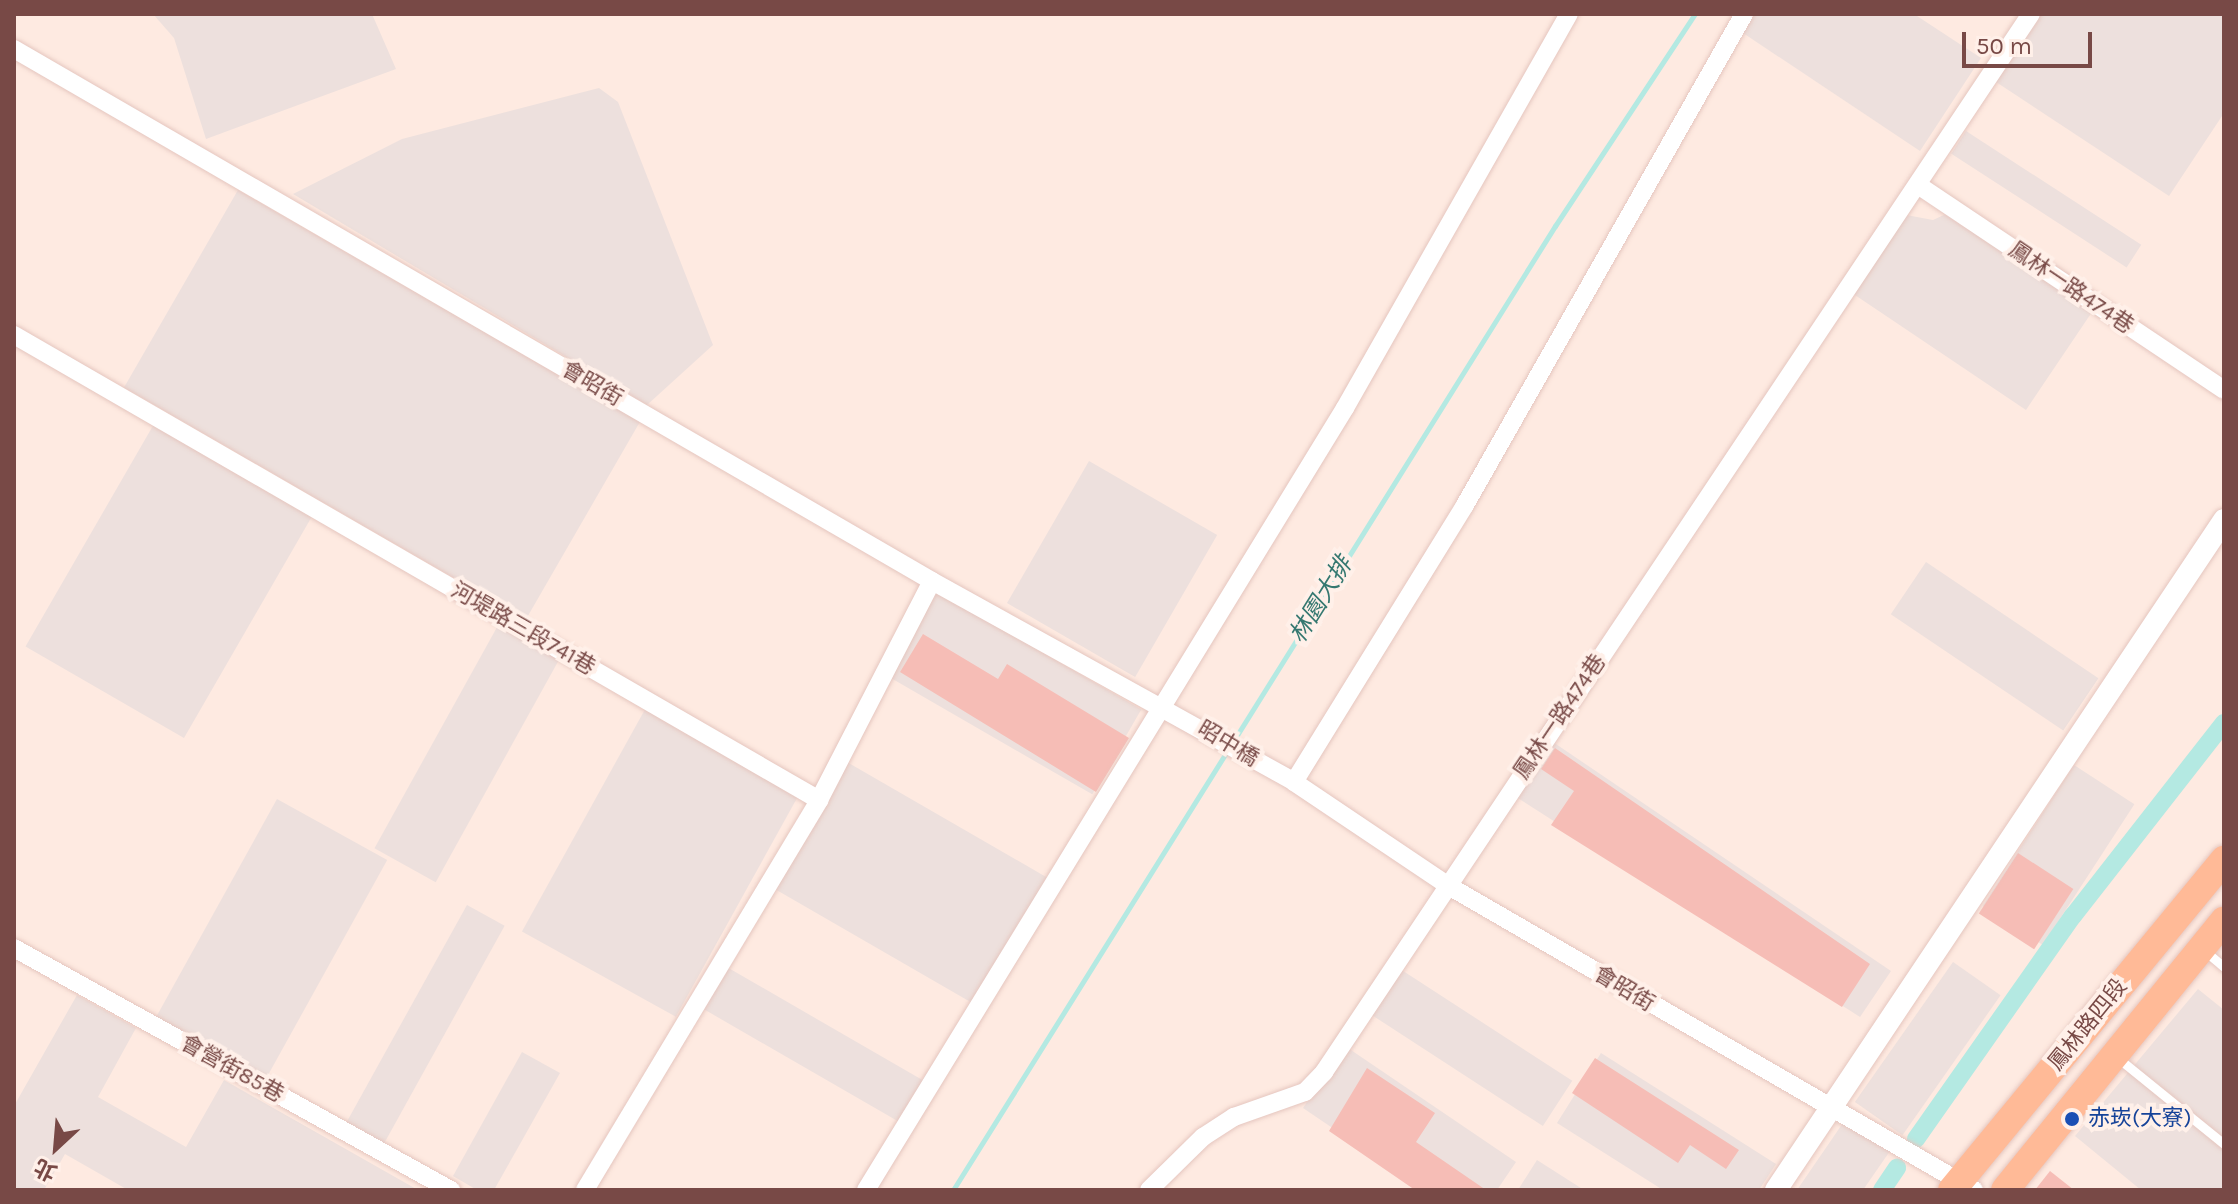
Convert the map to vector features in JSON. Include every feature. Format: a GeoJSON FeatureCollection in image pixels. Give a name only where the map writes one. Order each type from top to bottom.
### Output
{"type":"FeatureCollection","features":[{"type":"Feature","properties":{"kind":"main road","name":"鳳林路四段"},"geometry":{"type":"LineString","coordinates":[[1962,1187],[2224,860]]}},
{"type":"Feature","properties":{"kind":"main road","name":"鳳林路四段"},"geometry":{"type":"LineString","coordinates":[[2005,1190],[2224,921]]}},
{"type":"Feature","properties":{"kind":"street"},"geometry":{"type":"LineString","coordinates":[[866,1190],[1168,709],[1345,408],[1569,14]]}},
{"type":"Feature","properties":{"kind":"street"},"geometry":{"type":"LineString","coordinates":[[1288,779],[1465,505],[1744,14]]}},
{"type":"Feature","properties":{"kind":"street","name":"鳳林一路474巷"},"geometry":{"type":"LineString","coordinates":[[1149,1190],[1234,1117],[1305,1092],[2031,14]]}},
{"type":"Feature","properties":{"kind":"street","name":"會昭街"},"geometry":{"type":"LineString","coordinates":[[14,49],[932,581],[1168,709]]}},
{"type":"Feature","properties":{"kind":"street","name":"鳳林一路474巷"},"geometry":{"type":"LineString","coordinates":[[1918,185],[2224,390]]}},
{"type":"Feature","properties":{"kind":"street","name":"河堤路三段741巷"},"geometry":{"type":"LineString","coordinates":[[14,335],[819,800]]}},
{"type":"Feature","properties":{"kind":"street"},"geometry":{"type":"LineString","coordinates":[[1776,1190],[2224,520]]}},
{"type":"Feature","properties":{"kind":"street"},"geometry":{"type":"LineString","coordinates":[[585,1190],[819,800],[932,581]]}},
{"type":"Feature","properties":{"kind":"street","name":"昭中橋"},"geometry":{"type":"LineString","coordinates":[[1168,709],[1288,779]]}},
{"type":"Feature","properties":{"kind":"street","name":"會昭街"},"geometry":{"type":"LineString","coordinates":[[1288,779],[1447,885],[1962,1187]]}},
{"type":"Feature","properties":{"kind":"street","name":"會營街85巷"},"geometry":{"type":"LineString","coordinates":[[14,948],[451,1190]]}},
{"type":"Feature","properties":{"kind":"lane"},"geometry":{"type":"LineString","coordinates":[[2202,948],[2224,967]]}},
{"type":"Feature","properties":{"kind":"lane"},"geometry":{"type":"LineString","coordinates":[[2114,1056],[2224,1144]]}},
{"type":"Feature","properties":{"kind":"shaded area"},"geometry":{"type":"Polygon","coordinates":[[[153,14],[372,14],[396,69],[206,139],[174,38],[153,14]]]}},
{"type":"Feature","properties":{"kind":"shaded area"},"geometry":{"type":"Polygon","coordinates":[[[1755,14],[1914,14],[1981,58],[1920,151],[1743,33],[1755,14]]]}},
{"type":"Feature","properties":{"kind":"shaded area"},"geometry":{"type":"Polygon","coordinates":[[[2032,14],[2224,14],[2224,113],[2169,196],[1990,78],[2032,14]]]}},
{"type":"Feature","properties":{"kind":"shaded area"},"geometry":{"type":"Polygon","coordinates":[[[599,88],[618,102],[713,345],[647,405],[293,194],[402,139],[599,88]]]}},
{"type":"Feature","properties":{"kind":"shaded area"},"geometry":{"type":"Polygon","coordinates":[[[1966,131],[2141,245],[2127,267],[1951,154],[1966,131]]]}},
{"type":"Feature","properties":{"kind":"shaded area"},"geometry":{"type":"Polygon","coordinates":[[[238,190],[640,422],[526,619],[124,387],[238,190]]]}},
{"type":"Feature","properties":{"kind":"shaded area"},"geometry":{"type":"Polygon","coordinates":[[[1901,214],[1933,220],[1946,214],[2092,312],[2026,410],[1849,291],[1901,214]]]}},
{"type":"Feature","properties":{"kind":"shaded area"},"geometry":{"type":"Polygon","coordinates":[[[154,424],[312,516],[184,738],[26,647],[154,424]]]}},
{"type":"Feature","properties":{"kind":"shaded area"},"geometry":{"type":"Polygon","coordinates":[[[1089,461],[1217,535],[1135,677],[1007,603],[1089,461]]]}},
{"type":"Feature","properties":{"kind":"shaded area"},"geometry":{"type":"Polygon","coordinates":[[[1926,562],[2098,678],[2063,731],[1891,614],[1926,562]]]}},
{"type":"Feature","properties":{"kind":"shaded area"},"geometry":{"type":"Polygon","coordinates":[[[936,591],[1141,709],[1092,794],[887,676],[936,591]]]}},
{"type":"Feature","properties":{"kind":"shaded area"},"geometry":{"type":"Polygon","coordinates":[[[501,620],[562,654],[436,882],[374,848],[501,620]]]}},
{"type":"Feature","properties":{"kind":"shaded area"},"geometry":{"type":"Polygon","coordinates":[[[648,704],[802,789],[676,1017],[522,931],[648,704]]]}},
{"type":"Feature","properties":{"kind":"shaded area"},"geometry":{"type":"Polygon","coordinates":[[[1547,738],[1891,971],[1860,1017],[1510,793],[1547,738]]]}},
{"type":"Feature","properties":{"kind":"shaded area"},"geometry":{"type":"Polygon","coordinates":[[[840,758],[1050,879],[977,1005],[767,884],[840,758]]]}},
{"type":"Feature","properties":{"kind":"shaded area"},"geometry":{"type":"Polygon","coordinates":[[[2074,765],[2134,804],[2043,945],[1983,906],[2074,765]]]}},
{"type":"Feature","properties":{"kind":"shaded area"},"geometry":{"type":"Polygon","coordinates":[[[277,799],[387,860],[264,1083],[153,1022],[277,799]]]}},
{"type":"Feature","properties":{"kind":"shaded area"},"geometry":{"type":"Polygon","coordinates":[[[467,905],[505,926],[383,1145],[345,1125],[467,905]]]}},
{"type":"Feature","properties":{"kind":"shaded area"},"geometry":{"type":"Polygon","coordinates":[[[1953,962],[2001,995],[1902,1135],[1855,1102],[1953,962]]]}},
{"type":"Feature","properties":{"kind":"shaded area"},"geometry":{"type":"Polygon","coordinates":[[[725,966],[925,1082],[901,1123],[701,1008],[725,966]]]}},
{"type":"Feature","properties":{"kind":"shaded area"},"geometry":{"type":"Polygon","coordinates":[[[1397,967],[1572,1081],[1543,1126],[1368,1012],[1397,967]]]}},
{"type":"Feature","properties":{"kind":"shaded area"},"geometry":{"type":"Polygon","coordinates":[[[2198,989],[2224,1010],[2224,1190],[2141,1190],[2075,1136],[2198,989]]]}},
{"type":"Feature","properties":{"kind":"shaded area"},"geometry":{"type":"Polygon","coordinates":[[[77,995],[136,1028],[98,1097],[186,1147],[224,1080],[418,1190],[128,1190],[65,1154],[44,1190],[14,1190],[14,1106],[77,995]]]}},
{"type":"Feature","properties":{"kind":"shaded area"},"geometry":{"type":"Polygon","coordinates":[[[1345,1046],[1516,1162],[1497,1190],[1424,1190],[1303,1108],[1345,1046]]]}},
{"type":"Feature","properties":{"kind":"shaded area"},"geometry":{"type":"Polygon","coordinates":[[[522,1052],[560,1073],[494,1190],[477,1190],[453,1176],[522,1052]]]}},
{"type":"Feature","properties":{"kind":"shaded area"},"geometry":{"type":"Polygon","coordinates":[[[1601,1053],[1776,1164],[1759,1190],[1663,1190],[1557,1123],[1601,1053]]]}},
{"type":"Feature","properties":{"kind":"shaded area"},"geometry":{"type":"Polygon","coordinates":[[[1845,1120],[1890,1151],[1863,1190],[1797,1190],[1845,1120]]]}},
{"type":"Feature","properties":{"kind":"shaded area"},"geometry":{"type":"Polygon","coordinates":[[[1537,1160],[1584,1190],[1518,1190],[1537,1160]]]}},
{"type":"Feature","properties":{"kind":"building"},"geometry":{"type":"Polygon","coordinates":[[[923,634],[998,679],[1007,664],[1129,738],[1096,792],[900,672],[923,634]]]}},
{"type":"Feature","properties":{"kind":"building"},"geometry":{"type":"Polygon","coordinates":[[[1555,748],[1870,964],[1842,1007],[1551,825],[1574,791],[1541,769],[1555,748]]]}},
{"type":"Feature","properties":{"kind":"building"},"geometry":{"type":"Polygon","coordinates":[[[2018,853],[2073,889],[2034,949],[1979,913],[2018,853]]]}},
{"type":"Feature","properties":{"kind":"building"},"geometry":{"type":"Polygon","coordinates":[[[1595,1058],[1739,1150],[1726,1169],[1690,1145],[1678,1163],[1572,1093],[1595,1058]]]}},
{"type":"Feature","properties":{"kind":"building"},"geometry":{"type":"Polygon","coordinates":[[[1367,1068],[1435,1113],[1416,1142],[1486,1190],[1415,1190],[1329,1131],[1367,1068]]]}},
{"type":"Feature","properties":{"kind":"building"},"geometry":{"type":"Polygon","coordinates":[[[2050,1171],[2074,1190],[2035,1190],[2050,1171]]]}},
{"type":"Feature","properties":{"kind":"waterway","name":"林園大排"},"geometry":{"type":"LineString","coordinates":[[953,1190],[1555,226],[1695,14]]}},
{"type":"Feature","properties":{"kind":"waterway"},"geometry":{"type":"LineString","coordinates":[[1916,1139],[2073,916],[2224,723]]}},
{"type":"Feature","properties":{"kind":"waterway"},"geometry":{"type":"LineString","coordinates":[[1882,1190],[1897,1168]]}},
{"type":"Feature","properties":{"kind":"place","name":"赤崁(大寮)"},"geometry":{"type":"Point","coordinates":[2072,1119]}}]}
